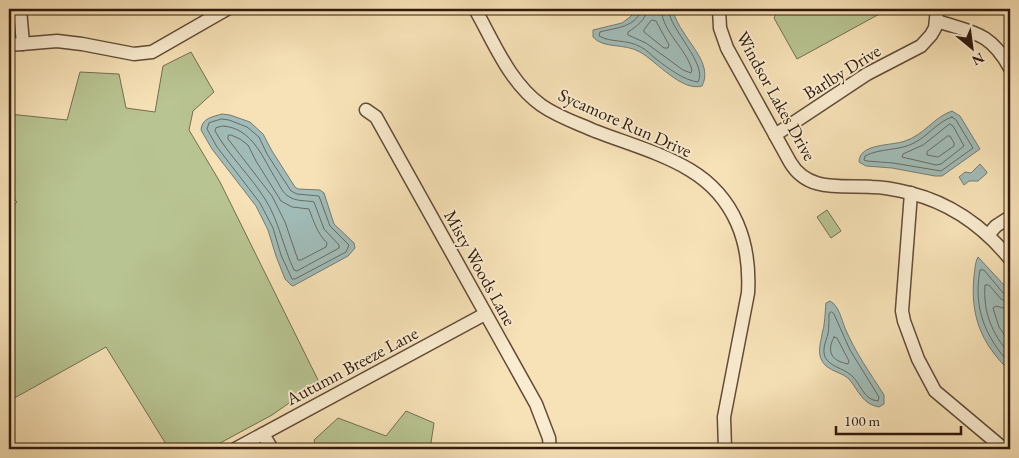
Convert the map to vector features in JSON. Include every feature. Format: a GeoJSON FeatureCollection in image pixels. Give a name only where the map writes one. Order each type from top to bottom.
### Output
{"type":"FeatureCollection","features":[{"type":"Feature","properties":{"kind":"street"},"geometry":{"type":"LineString","coordinates":[[20,9],[23,44]]}},
{"type":"Feature","properties":{"kind":"street"},"geometry":{"type":"LineString","coordinates":[[9,45],[57,41],[134,54],[152,52],[227,9]]}},
{"type":"Feature","properties":{"kind":"street","name":"Sycamore Run Drive"},"geometry":{"type":"LineString","coordinates":[[477,9],[512,74],[524,90],[539,103],[565,119],[689,169],[714,190],[732,213],[744,240],[749,280],[724,417],[725,449]]}},
{"type":"Feature","properties":{"kind":"street","name":"Windsor Lakes Drive"},"geometry":{"type":"LineString","coordinates":[[720,9],[720,28],[727,48],[795,169],[804,178],[826,186],[884,188],[912,193],[936,202],[955,211],[988,235],[1010,259]]}},
{"type":"Feature","properties":{"kind":"street"},"geometry":{"type":"LineString","coordinates":[[937,15],[989,40],[999,50],[1010,68]]}},
{"type":"Feature","properties":{"kind":"street","name":"Barlby Drive"},"geometry":{"type":"LineString","coordinates":[[775,135],[866,74],[921,46],[935,28],[937,15]]}},
{"type":"Feature","properties":{"kind":"street","name":"Misty Woods Lane"},"geometry":{"type":"LineString","coordinates":[[366,110],[376,117],[536,404],[549,438],[550,449]]}},
{"type":"Feature","properties":{"kind":"street"},"geometry":{"type":"LineString","coordinates":[[912,193],[902,311],[918,360],[937,394],[1004,449]]}},
{"type":"Feature","properties":{"kind":"street"},"geometry":{"type":"LineString","coordinates":[[988,235],[996,226],[1010,217]]}},
{"type":"Feature","properties":{"kind":"street","name":"Autumn Breeze Lane"},"geometry":{"type":"LineString","coordinates":[[235,449],[486,314]]}},
{"type":"Feature","properties":{"kind":"street"},"geometry":{"type":"LineString","coordinates":[[263,434],[272,449]]}},
{"type":"Feature","properties":{"kind":"green space"},"geometry":{"type":"Polygon","coordinates":[[[778,9],[884,9],[885,11],[797,59],[774,18],[778,9]]]}},
{"type":"Feature","properties":{"kind":"green space"},"geometry":{"type":"Polygon","coordinates":[[[191,52],[214,92],[193,111],[189,130],[220,182],[319,382],[272,415],[209,449],[169,449],[106,347],[9,401],[9,210],[17,202],[9,193],[9,114],[67,120],[80,72],[119,74],[126,108],[155,112],[163,66],[191,52]]]}},
{"type":"Feature","properties":{"kind":"green space"},"geometry":{"type":"Polygon","coordinates":[[[827,210],[841,231],[831,238],[817,217],[827,210]]]}},
{"type":"Feature","properties":{"kind":"green space"},"geometry":{"type":"Polygon","coordinates":[[[406,411],[434,423],[430,449],[317,449],[314,440],[338,418],[386,436],[406,411]]]}},
{"type":"Feature","properties":{"kind":"water"},"geometry":{"type":"Polygon","coordinates":[[[638,9],[672,9],[679,25],[703,65],[705,72],[702,86],[694,87],[678,80],[634,49],[608,45],[597,41],[593,37],[593,30],[622,23],[638,9]]]}},
{"type":"Feature","properties":{"kind":"water"},"geometry":{"type":"Polygon","coordinates":[[[952,111],[960,116],[980,149],[942,176],[866,166],[859,162],[860,156],[864,151],[912,138],[940,117],[952,111]]]}},
{"type":"Feature","properties":{"kind":"water"},"geometry":{"type":"Polygon","coordinates":[[[222,114],[250,122],[263,134],[295,187],[298,189],[320,190],[324,193],[334,224],[354,243],[355,248],[348,256],[293,286],[285,279],[268,230],[256,206],[212,149],[201,130],[205,120],[222,114]]]}},
{"type":"Feature","properties":{"kind":"water"},"geometry":{"type":"Polygon","coordinates":[[[980,164],[987,172],[986,174],[978,181],[969,181],[964,185],[959,177],[965,172],[971,173],[980,164]]]}},
{"type":"Feature","properties":{"kind":"water"},"geometry":{"type":"Polygon","coordinates":[[[978,257],[1004,285],[1010,295],[1010,371],[1000,361],[985,339],[976,316],[973,290],[975,266],[978,257]]]}},
{"type":"Feature","properties":{"kind":"water"},"geometry":{"type":"Polygon","coordinates":[[[830,301],[838,309],[853,346],[884,395],[884,404],[879,407],[865,400],[849,379],[826,366],[821,358],[820,347],[826,303],[830,301]]]}}]}
